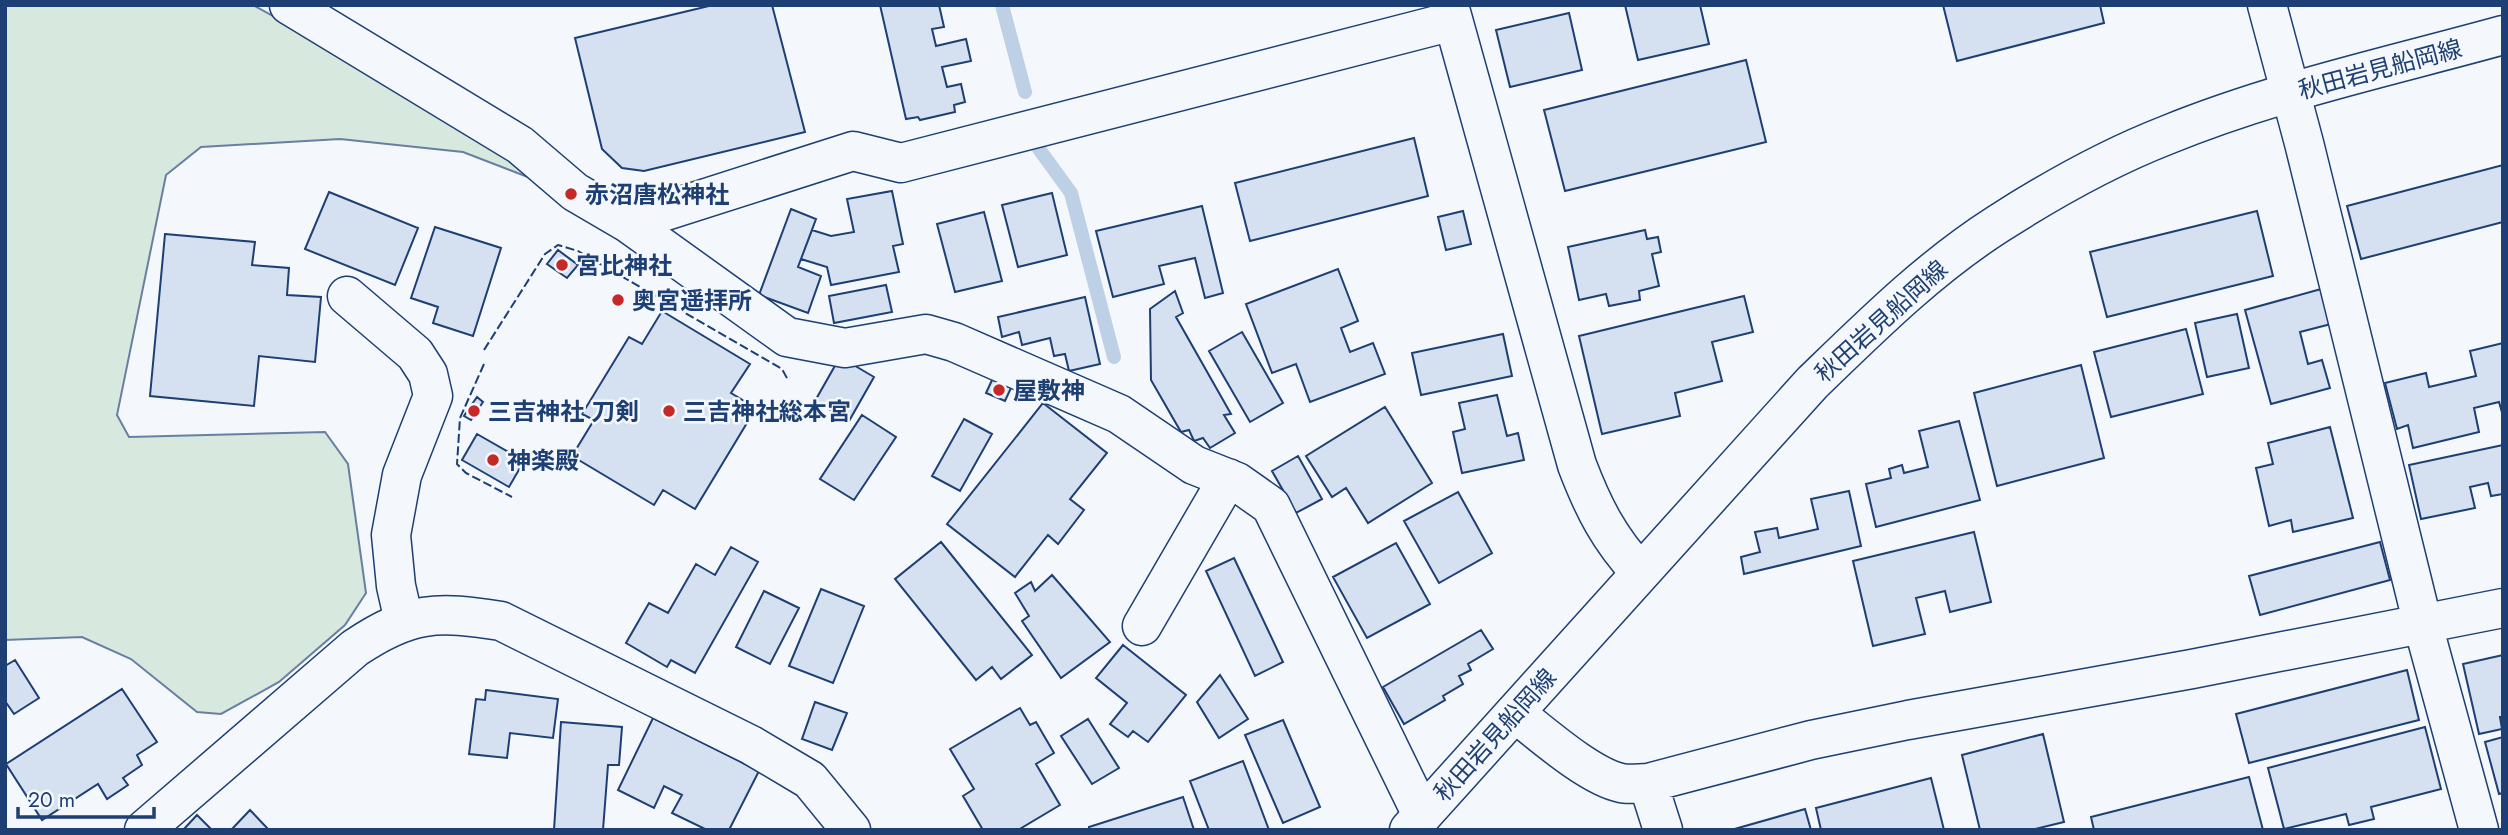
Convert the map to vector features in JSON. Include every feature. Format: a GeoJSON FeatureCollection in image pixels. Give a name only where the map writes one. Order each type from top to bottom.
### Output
{"type":"FeatureCollection","features":[{"type":"Feature","properties":{"kind":"street"},"geometry":{"type":"LineString","coordinates":[[289,5],[520,145],[575,192],[628,223],[787,337],[845,348],[926,334],[954,342],[1119,414],[1194,465],[1237,482],[1270,506],[1416,822]]}},
{"type":"Feature","properties":{"kind":"street"},"geometry":{"type":"LineString","coordinates":[[2267,5],[2423,625],[2479,830]]}},
{"type":"Feature","properties":{"kind":"street"},"geometry":{"type":"LineString","coordinates":[[628,223],[853,151],[901,163],[1451,13],[1577,465],[1608,535],[1640,572]]}},
{"type":"Feature","properties":{"kind":"street","name":"秋田岩見船岡線"},"geometry":{"type":"LineString","coordinates":[[1416,822],[1812,383],[1881,316],[1945,261],[1997,225],[2117,157],[2216,116],[2503,35]]}},
{"type":"Feature","properties":{"kind":"street"},"geometry":{"type":"LineString","coordinates":[[346,296],[415,354],[428,374],[433,396],[402,475],[391,535],[396,586],[404,621]]}},
{"type":"Feature","properties":{"kind":"street"},"geometry":{"type":"LineString","coordinates":[[1142,626],[1228,478]]}},
{"type":"Feature","properties":{"kind":"street"},"geometry":{"type":"LineString","coordinates":[[1515,713],[1573,757],[1608,778],[1621,783],[1648,783],[1811,740],[1908,720],[2192,670],[2503,608]]}},
{"type":"Feature","properties":{"kind":"street"},"geometry":{"type":"LineString","coordinates":[[144,830],[355,648],[383,629],[404,621],[421,616],[457,614],[501,621],[751,745],[810,780],[851,830]]}},
{"type":"Feature","properties":{"kind":"street"},"geometry":{"type":"LineString","coordinates":[[1648,783],[1663,830]]}},
{"type":"Feature","properties":{"kind":"shaded area"},"geometry":{"type":"Polygon","coordinates":[[[5,5],[253,5],[518,150],[541,182],[463,152],[340,139],[201,147],[166,175],[117,415],[129,437],[325,432],[348,464],[366,593],[345,625],[279,682],[221,714],[197,712],[131,659],[82,637],[5,640],[5,5]]]}},
{"type":"Feature","properties":{"kind":"building"},"geometry":{"type":"Polygon","coordinates":[[[713,5],[772,5],[805,132],[644,171],[622,168],[602,149],[575,38],[713,5]]]}},
{"type":"Feature","properties":{"kind":"building"},"geometry":{"type":"Polygon","coordinates":[[[880,5],[939,5],[944,27],[932,29],[936,46],[966,39],[971,61],[942,67],[947,87],[961,84],[965,102],[954,105],[955,112],[920,120],[918,117],[906,119],[880,5]]]}},
{"type":"Feature","properties":{"kind":"building"},"geometry":{"type":"Polygon","coordinates":[[[1625,5],[1700,5],[1709,44],[1638,60],[1625,5]]]}},
{"type":"Feature","properties":{"kind":"building"},"geometry":{"type":"Polygon","coordinates":[[[1943,5],[2100,5],[2104,23],[1957,61],[1943,5]]]}},
{"type":"Feature","properties":{"kind":"building"},"geometry":{"type":"Polygon","coordinates":[[[1569,13],[1582,70],[1510,87],[1496,30],[1569,13]]]}},
{"type":"Feature","properties":{"kind":"building"},"geometry":{"type":"Polygon","coordinates":[[[1746,60],[1766,142],[1565,191],[1544,110],[1746,60]]]}},
{"type":"Feature","properties":{"kind":"building"},"geometry":{"type":"Polygon","coordinates":[[[1414,138],[1428,196],[1250,241],[1235,183],[1414,138]]]}},
{"type":"Feature","properties":{"kind":"building"},"geometry":{"type":"Polygon","coordinates":[[[2503,165],[2503,222],[2361,259],[2347,206],[2503,165]]]}},
{"type":"Feature","properties":{"kind":"building"},"geometry":{"type":"Polygon","coordinates":[[[892,191],[903,244],[893,246],[899,272],[831,285],[827,267],[801,259],[812,230],[831,236],[854,232],[847,199],[892,191]]]}},
{"type":"Feature","properties":{"kind":"building"},"geometry":{"type":"Polygon","coordinates":[[[329,192],[418,228],[395,285],[305,249],[329,192]]]}},
{"type":"Feature","properties":{"kind":"building"},"geometry":{"type":"Polygon","coordinates":[[[1052,193],[1067,255],[1018,267],[1002,205],[1052,193]]]}},
{"type":"Feature","properties":{"kind":"building"},"geometry":{"type":"Polygon","coordinates":[[[1202,206],[1223,293],[1205,298],[1195,258],[1159,266],[1164,284],[1113,297],[1096,231],[1202,206]]]}},
{"type":"Feature","properties":{"kind":"building"},"geometry":{"type":"Polygon","coordinates":[[[791,209],[816,219],[798,267],[821,276],[808,313],[759,295],[791,209]]]}},
{"type":"Feature","properties":{"kind":"building"},"geometry":{"type":"Polygon","coordinates":[[[1463,211],[1471,244],[1446,250],[1438,217],[1463,211]]]}},
{"type":"Feature","properties":{"kind":"building"},"geometry":{"type":"Polygon","coordinates":[[[2257,211],[2273,276],[2107,317],[2090,252],[2257,211]]]}},
{"type":"Feature","properties":{"kind":"building"},"geometry":{"type":"Polygon","coordinates":[[[984,212],[1002,281],[955,292],[937,224],[984,212]]]}},
{"type":"Feature","properties":{"kind":"building"},"geometry":{"type":"Polygon","coordinates":[[[435,227],[501,248],[473,336],[433,323],[438,307],[411,298],[435,227]]]}},
{"type":"Feature","properties":{"kind":"building"},"geometry":{"type":"Polygon","coordinates":[[[1645,230],[1647,239],[1658,237],[1661,252],[1652,254],[1659,286],[1639,291],[1640,300],[1609,306],[1606,294],[1579,300],[1568,247],[1645,230]]]}},
{"type":"Feature","properties":{"kind":"building"},"geometry":{"type":"Polygon","coordinates":[[[165,234],[255,242],[252,265],[289,268],[287,295],[321,297],[315,362],[259,356],[254,406],[150,396],[165,234]]]}},
{"type":"Feature","properties":{"kind":"building","name":"宮比神社"},"geometry":{"type":"Polygon","coordinates":[[[558,250],[578,265],[567,278],[547,264],[558,250]]]}},
{"type":"Feature","properties":{"kind":"building"},"geometry":{"type":"Polygon","coordinates":[[[1338,269],[1358,321],[1341,328],[1350,352],[1373,343],[1385,374],[1310,402],[1296,364],[1272,373],[1246,304],[1338,269]]]}},
{"type":"Feature","properties":{"kind":"building"},"geometry":{"type":"Polygon","coordinates":[[[886,285],[892,312],[834,323],[829,296],[886,285]]]}},
{"type":"Feature","properties":{"kind":"building"},"geometry":{"type":"Polygon","coordinates":[[[2321,289],[2331,324],[2300,332],[2308,364],[2322,360],[2330,388],[2271,404],[2245,310],[2321,289]]]}},
{"type":"Feature","properties":{"kind":"building"},"geometry":{"type":"Polygon","coordinates":[[[1175,291],[1183,313],[1176,317],[1231,414],[1224,415],[1235,433],[1210,448],[1203,438],[1194,441],[1189,430],[1181,432],[1151,380],[1150,309],[1175,291]]]}},
{"type":"Feature","properties":{"kind":"building"},"geometry":{"type":"Polygon","coordinates":[[[1744,296],[1753,332],[1712,342],[1722,381],[1675,393],[1680,416],[1602,434],[1579,336],[1744,296]]]}},
{"type":"Feature","properties":{"kind":"building"},"geometry":{"type":"Polygon","coordinates":[[[1085,297],[1100,364],[1069,371],[1065,354],[1054,356],[1050,338],[1022,345],[1019,332],[1002,337],[998,317],[1085,297]]]}},
{"type":"Feature","properties":{"kind":"building","name":"三吉神社総本宮"},"geometry":{"type":"Polygon","coordinates":[[[662,311],[750,364],[731,393],[756,408],[695,509],[663,490],[654,505],[572,456],[594,420],[582,414],[629,337],[642,344],[662,311]]]}},
{"type":"Feature","properties":{"kind":"building"},"geometry":{"type":"Polygon","coordinates":[[[2237,314],[2249,368],[2207,377],[2195,323],[2237,314]]]}},
{"type":"Feature","properties":{"kind":"building"},"geometry":{"type":"Polygon","coordinates":[[[2186,329],[2203,394],[2111,417],[2094,352],[2186,329]]]}},
{"type":"Feature","properties":{"kind":"building"},"geometry":{"type":"Polygon","coordinates":[[[1242,332],[1283,403],[1250,422],[1209,351],[1242,332]]]}},
{"type":"Feature","properties":{"kind":"building"},"geometry":{"type":"Polygon","coordinates":[[[1503,334],[1512,376],[1421,395],[1412,353],[1503,334]]]}},
{"type":"Feature","properties":{"kind":"building"},"geometry":{"type":"Polygon","coordinates":[[[2503,343],[2503,416],[2499,402],[2474,408],[2479,432],[2413,448],[2408,425],[2397,429],[2385,383],[2426,373],[2429,387],[2476,376],[2470,351],[2503,343]]]}},
{"type":"Feature","properties":{"kind":"building"},"geometry":{"type":"Polygon","coordinates":[[[840,357],[874,377],[849,421],[815,401],[840,357]]]}},
{"type":"Feature","properties":{"kind":"building"},"geometry":{"type":"Polygon","coordinates":[[[2081,365],[2104,458],[1997,486],[1974,393],[2081,365]]]}},
{"type":"Feature","properties":{"kind":"building","name":"屋敷神"},"geometry":{"type":"Polygon","coordinates":[[[993,378],[1011,388],[1005,401],[986,393],[993,378]]]}},
{"type":"Feature","properties":{"kind":"building"},"geometry":{"type":"Polygon","coordinates":[[[1497,395],[1507,436],[1518,433],[1524,460],[1462,473],[1453,432],[1465,429],[1459,403],[1497,395]]]}},
{"type":"Feature","properties":{"kind":"building"},"geometry":{"type":"Polygon","coordinates":[[[477,397],[483,402],[471,420],[464,416],[477,397]]]}},
{"type":"Feature","properties":{"kind":"building"},"geometry":{"type":"Polygon","coordinates":[[[1043,403],[1107,453],[1070,499],[1084,510],[1058,544],[1048,535],[1015,577],[947,524],[1043,403]]]}},
{"type":"Feature","properties":{"kind":"building"},"geometry":{"type":"Polygon","coordinates":[[[1385,407],[1432,483],[1368,523],[1346,488],[1332,497],[1306,456],[1385,407]]]}},
{"type":"Feature","properties":{"kind":"building"},"geometry":{"type":"Polygon","coordinates":[[[862,415],[896,437],[854,500],[820,479],[862,415]]]}},
{"type":"Feature","properties":{"kind":"building"},"geometry":{"type":"Polygon","coordinates":[[[964,419],[992,434],[960,491],[932,476],[964,419]]]}},
{"type":"Feature","properties":{"kind":"building"},"geometry":{"type":"Polygon","coordinates":[[[1959,421],[1980,500],[1876,527],[1866,484],[1891,478],[1889,469],[1902,465],[1904,473],[1928,467],[1919,431],[1959,421]]]}},
{"type":"Feature","properties":{"kind":"building"},"geometry":{"type":"Polygon","coordinates":[[[2330,427],[2353,518],[2293,532],[2291,520],[2269,526],[2256,468],[2273,464],[2268,443],[2330,427]]]}},
{"type":"Feature","properties":{"kind":"building","name":"神楽殿"},"geometry":{"type":"Polygon","coordinates":[[[477,434],[524,461],[509,487],[462,460],[477,434]]]}},
{"type":"Feature","properties":{"kind":"building"},"geometry":{"type":"Polygon","coordinates":[[[2503,445],[2503,494],[2491,496],[2488,483],[2470,487],[2475,508],[2421,519],[2409,465],[2503,445]]]}},
{"type":"Feature","properties":{"kind":"building"},"geometry":{"type":"Polygon","coordinates":[[[1298,456],[1322,499],[1296,513],[1272,471],[1298,456]]]}},
{"type":"Feature","properties":{"kind":"building"},"geometry":{"type":"Polygon","coordinates":[[[1849,491],[1861,546],[1744,574],[1741,557],[1760,552],[1755,532],[1777,528],[1779,538],[1818,529],[1811,499],[1849,491]]]}},
{"type":"Feature","properties":{"kind":"building"},"geometry":{"type":"Polygon","coordinates":[[[1458,492],[1492,553],[1439,583],[1404,521],[1458,492]]]}},
{"type":"Feature","properties":{"kind":"building"},"geometry":{"type":"Polygon","coordinates":[[[1974,532],[1991,602],[1950,612],[1945,591],[1916,598],[1925,634],[1873,646],[1853,561],[1974,532]]]}},
{"type":"Feature","properties":{"kind":"building"},"geometry":{"type":"Polygon","coordinates":[[[941,542],[1032,655],[1001,679],[992,667],[976,680],[895,579],[941,542]]]}},
{"type":"Feature","properties":{"kind":"building"},"geometry":{"type":"Polygon","coordinates":[[[2380,542],[2390,580],[2260,615],[2249,576],[2380,542]]]}},
{"type":"Feature","properties":{"kind":"building"},"geometry":{"type":"Polygon","coordinates":[[[1396,543],[1430,604],[1367,638],[1333,577],[1396,543]]]}},
{"type":"Feature","properties":{"kind":"building"},"geometry":{"type":"Polygon","coordinates":[[[731,547],[758,562],[695,673],[671,660],[667,667],[626,643],[649,603],[668,613],[696,564],[715,575],[731,547]]]}},
{"type":"Feature","properties":{"kind":"building"},"geometry":{"type":"Polygon","coordinates":[[[1234,558],[1283,662],[1255,676],[1206,571],[1234,558]]]}},
{"type":"Feature","properties":{"kind":"building"},"geometry":{"type":"Polygon","coordinates":[[[1052,575],[1110,642],[1061,678],[1022,621],[1029,616],[1015,593],[1031,582],[1035,591],[1052,575]]]}},
{"type":"Feature","properties":{"kind":"building"},"geometry":{"type":"Polygon","coordinates":[[[821,589],[864,606],[833,683],[789,666],[821,589]]]}},
{"type":"Feature","properties":{"kind":"building"},"geometry":{"type":"Polygon","coordinates":[[[764,591],[799,608],[770,664],[736,647],[764,591]]]}},
{"type":"Feature","properties":{"kind":"building"},"geometry":{"type":"Polygon","coordinates":[[[1481,630],[1493,649],[1468,664],[1471,670],[1459,676],[1463,684],[1443,696],[1445,700],[1404,724],[1383,687],[1481,630]]]}},
{"type":"Feature","properties":{"kind":"building"},"geometry":{"type":"Polygon","coordinates":[[[1123,645],[1186,695],[1148,742],[1133,731],[1128,737],[1110,724],[1127,703],[1096,678],[1123,645]]]}},
{"type":"Feature","properties":{"kind":"building"},"geometry":{"type":"Polygon","coordinates":[[[2503,655],[2503,717],[2500,717],[2502,729],[2479,734],[2463,664],[2503,655]]]}},
{"type":"Feature","properties":{"kind":"building"},"geometry":{"type":"Polygon","coordinates":[[[15,660],[39,698],[14,714],[5,701],[5,666],[15,660]]]}},
{"type":"Feature","properties":{"kind":"building"},"geometry":{"type":"Polygon","coordinates":[[[2407,670],[2419,720],[2249,763],[2236,714],[2407,670]]]}},
{"type":"Feature","properties":{"kind":"building"},"geometry":{"type":"Polygon","coordinates":[[[1220,675],[1248,719],[1219,738],[1197,702],[1220,675]]]}},
{"type":"Feature","properties":{"kind":"building"},"geometry":{"type":"Polygon","coordinates":[[[122,689],[157,742],[137,755],[142,765],[123,778],[128,785],[107,799],[98,784],[42,820],[6,764],[122,689]]]}},
{"type":"Feature","properties":{"kind":"building"},"geometry":{"type":"Polygon","coordinates":[[[486,690],[558,699],[553,738],[510,733],[507,758],[469,754],[476,699],[485,700],[486,690]]]}},
{"type":"Feature","properties":{"kind":"building"},"geometry":{"type":"Polygon","coordinates":[[[815,702],[847,713],[832,750],[802,739],[815,702]]]}},
{"type":"Feature","properties":{"kind":"building"},"geometry":{"type":"Polygon","coordinates":[[[1020,708],[1030,725],[1036,722],[1054,753],[1036,764],[1060,805],[1018,830],[983,830],[963,796],[974,789],[950,749],[1020,708]]]}},
{"type":"Feature","properties":{"kind":"building"},"geometry":{"type":"Polygon","coordinates":[[[653,718],[759,771],[729,830],[707,830],[672,813],[682,795],[664,786],[654,808],[618,790],[653,718]]]}},
{"type":"Feature","properties":{"kind":"building"},"geometry":{"type":"Polygon","coordinates":[[[1088,719],[1119,768],[1092,784],[1061,736],[1088,719]]]}},
{"type":"Feature","properties":{"kind":"building"},"geometry":{"type":"Polygon","coordinates":[[[1283,720],[1320,807],[1283,823],[1245,735],[1283,720]]]}},
{"type":"Feature","properties":{"kind":"building"},"geometry":{"type":"Polygon","coordinates":[[[561,722],[622,727],[619,765],[608,765],[603,830],[554,830],[561,722]]]}},
{"type":"Feature","properties":{"kind":"building"},"geometry":{"type":"Polygon","coordinates":[[[2425,727],[2441,789],[2371,807],[2374,819],[2349,825],[2346,814],[2284,829],[2268,768],[2425,727]]]}},
{"type":"Feature","properties":{"kind":"building"},"geometry":{"type":"Polygon","coordinates":[[[2043,734],[2064,822],[2031,830],[1980,830],[1962,755],[2043,734]]]}},
{"type":"Feature","properties":{"kind":"building"},"geometry":{"type":"Polygon","coordinates":[[[2503,737],[2503,793],[2499,794],[2485,742],[2503,737]]]}},
{"type":"Feature","properties":{"kind":"building"},"geometry":{"type":"Polygon","coordinates":[[[1243,761],[1269,830],[1209,830],[1190,781],[1243,761]]]}},
{"type":"Feature","properties":{"kind":"building"},"geometry":{"type":"Polygon","coordinates":[[[2249,777],[2263,830],[2094,830],[2091,817],[2249,777]]]}},
{"type":"Feature","properties":{"kind":"building"},"geometry":{"type":"Polygon","coordinates":[[[1931,778],[1944,830],[1821,830],[1816,808],[1931,778]]]}},
{"type":"Feature","properties":{"kind":"building"},"geometry":{"type":"Polygon","coordinates":[[[1183,797],[1194,830],[1089,830],[1089,827],[1183,797]]]}},
{"type":"Feature","properties":{"kind":"building"},"geometry":{"type":"Polygon","coordinates":[[[1805,809],[1811,830],[1731,830],[1805,809]]]}},
{"type":"Feature","properties":{"kind":"building"},"geometry":{"type":"Polygon","coordinates":[[[250,810],[269,830],[231,830],[250,810]]]}},
{"type":"Feature","properties":{"kind":"building"},"geometry":{"type":"Polygon","coordinates":[[[197,815],[212,830],[183,830],[197,815]]]}},
{"type":"Feature","properties":{"kind":"waterway"},"geometry":{"type":"LineString","coordinates":[[1002,5],[1025,92]]}},
{"type":"Feature","properties":{"kind":"waterway"},"geometry":{"type":"LineString","coordinates":[[1039,149],[1071,193],[1114,357]]}},
{"type":"Feature","properties":{"kind":"fence"},"geometry":{"type":"LineString","coordinates":[[484,350],[545,254],[558,245],[578,251],[782,369],[788,380]]}},
{"type":"Feature","properties":{"kind":"fence"},"geometry":{"type":"LineString","coordinates":[[484,364],[460,418],[457,464],[466,473],[512,497]]}},
{"type":"Feature","properties":{"kind":"place","name":"赤沼唐松神社"},"geometry":{"type":"Point","coordinates":[571,194]}},
{"type":"Feature","properties":{"kind":"place","name":"宮比神社"},"geometry":{"type":"Point","coordinates":[562,265]}},
{"type":"Feature","properties":{"kind":"place","name":"奥宮遥拝所"},"geometry":{"type":"Point","coordinates":[618,300]}},
{"type":"Feature","properties":{"kind":"place","name":"屋敷神"},"geometry":{"type":"Point","coordinates":[999,390]}},
{"type":"Feature","properties":{"kind":"place","name":"三吉神社 刀剣"},"geometry":{"type":"Point","coordinates":[474,411]}},
{"type":"Feature","properties":{"kind":"place","name":"三吉神社総本宮"},"geometry":{"type":"Point","coordinates":[669,411]}},
{"type":"Feature","properties":{"kind":"place","name":"神楽殿"},"geometry":{"type":"Point","coordinates":[493,460]}}]}
